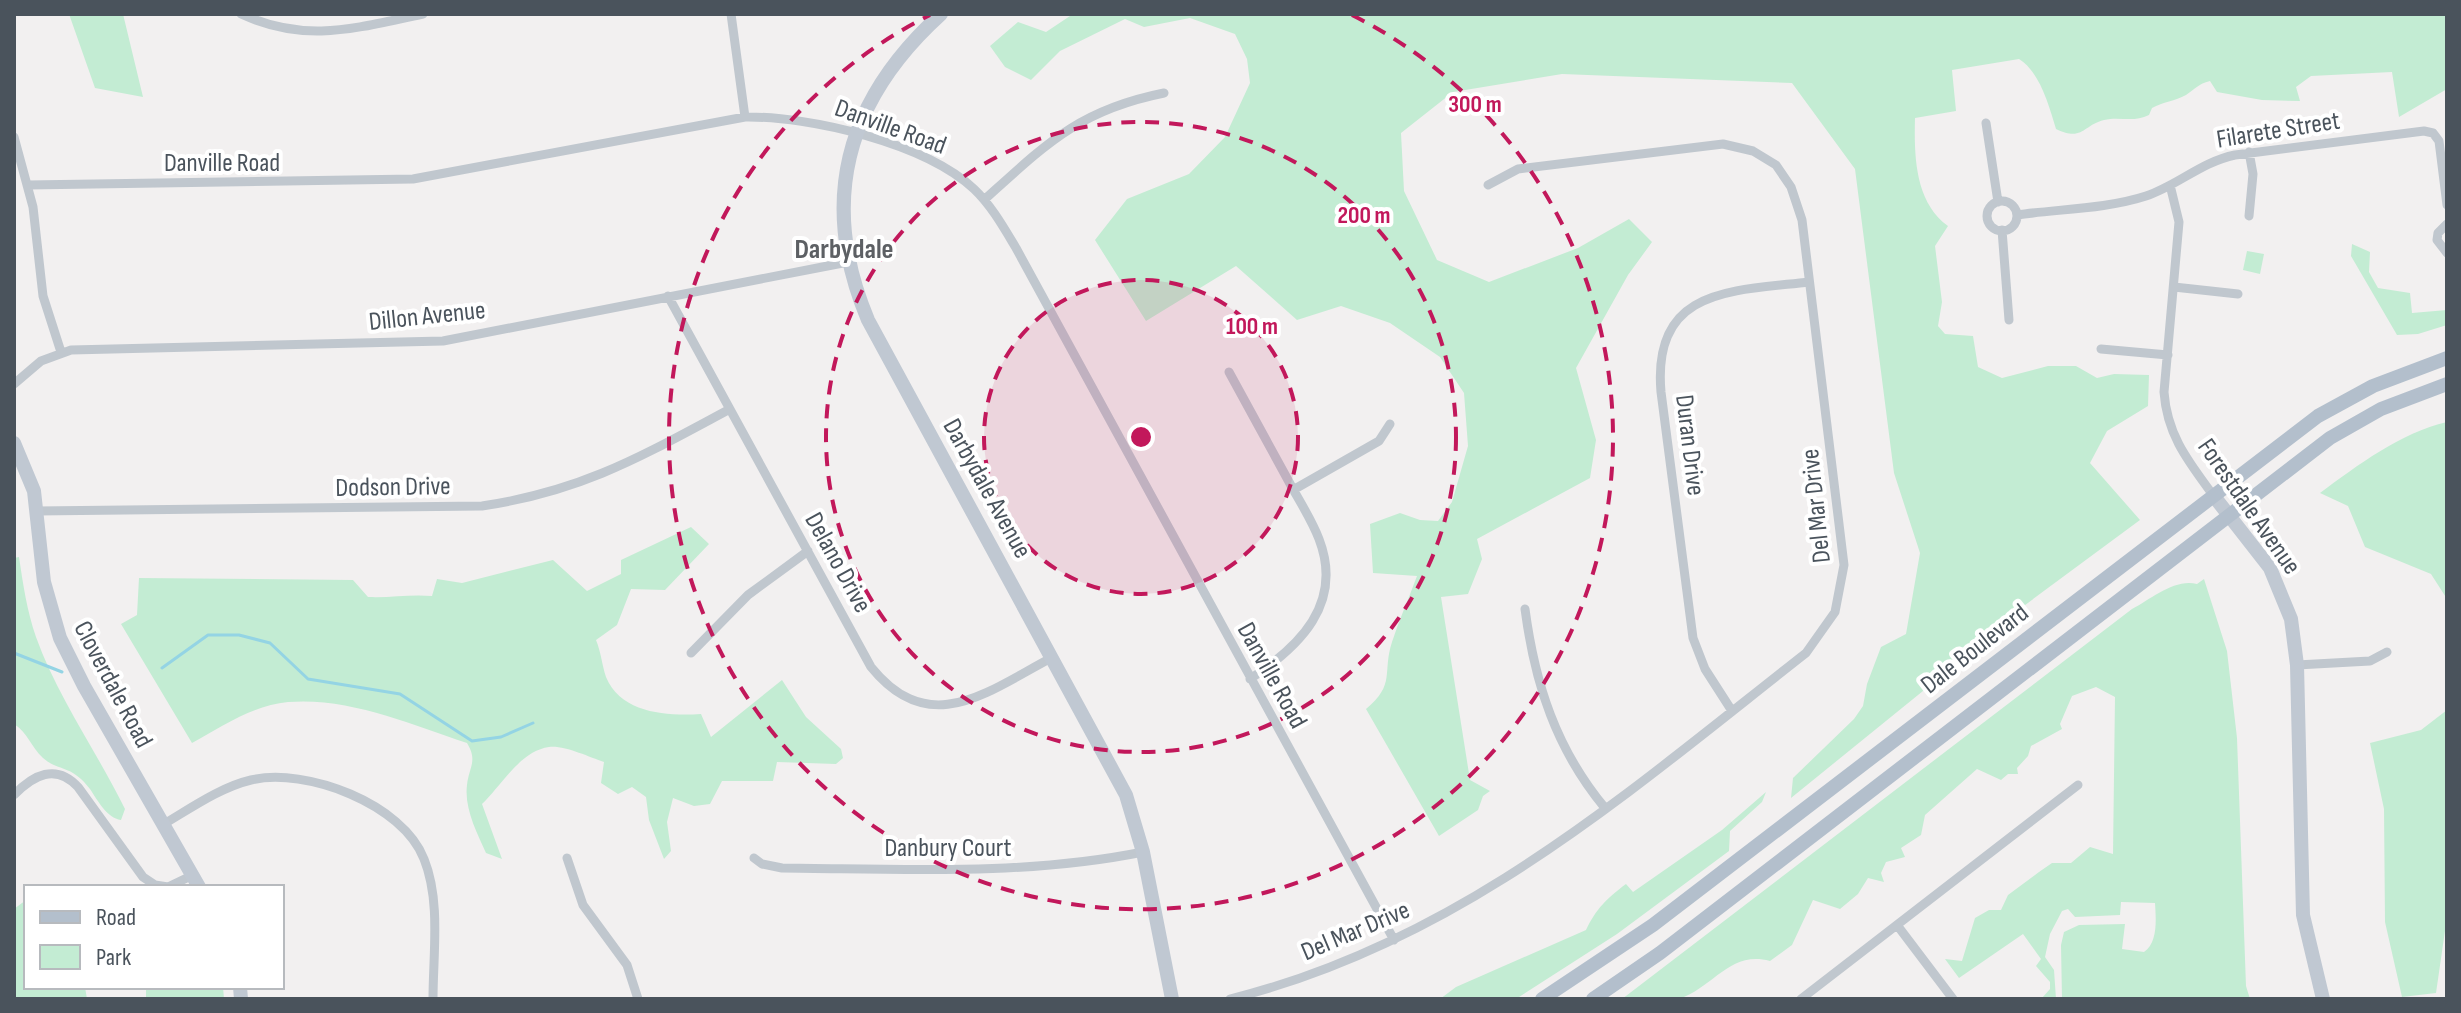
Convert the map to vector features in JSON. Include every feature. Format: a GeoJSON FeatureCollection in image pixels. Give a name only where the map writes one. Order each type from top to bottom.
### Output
{"type":"FeatureCollection","features":[{"type":"Feature","properties":{"kind":"main road","name":"Dale Boulevard"},"geometry":{"type":"LineString","coordinates":[[1542,999],[1653,925],[2213,495],[2345,400],[2409,370],[2447,358]]}},
{"type":"Feature","properties":{"kind":"main road","name":"Dale Boulevard"},"geometry":{"type":"LineString","coordinates":[[1593,999],[1660,953],[2228,515],[2355,422],[2447,384]]}},
{"type":"Feature","properties":{"kind":"street"},"geometry":{"type":"LineString","coordinates":[[241,14],[272,26],[322,34],[423,14]]}},
{"type":"Feature","properties":{"kind":"street"},"geometry":{"type":"LineString","coordinates":[[731,14],[745,117]]}},
{"type":"Feature","properties":{"kind":"street","name":"Darbydale Avenue"},"geometry":{"type":"LineString","coordinates":[[941,14],[887,71],[871,95],[855,134],[843,198],[848,262],[868,320],[1126,795],[1143,852],[1172,999]]}},
{"type":"Feature","properties":{"kind":"street"},"geometry":{"type":"LineString","coordinates":[[984,200],[1075,123],[1112,106],[1164,93]]}},
{"type":"Feature","properties":{"kind":"street","name":"Danville Road"},"geometry":{"type":"LineString","coordinates":[[28,185],[413,179],[745,117],[797,118],[936,162],[984,200],[1016,248],[1394,940]]}},
{"type":"Feature","properties":{"kind":"street"},"geometry":{"type":"LineString","coordinates":[[1986,123],[1994,195],[1998,202]]}},
{"type":"Feature","properties":{"kind":"street","name":"Filarete Street"},"geometry":{"type":"LineString","coordinates":[[2017,215],[2137,199],[2215,160],[2249,152],[2427,131],[2438,137],[2440,144],[2447,205]]}},
{"type":"Feature","properties":{"kind":"street"},"geometry":{"type":"LineString","coordinates":[[14,137],[28,185],[43,296],[61,352]]}},
{"type":"Feature","properties":{"kind":"street","name":"Del Mar Drive"},"geometry":{"type":"LineString","coordinates":[[1230,999],[1330,967],[1394,940],[1517,873],[1732,711],[1819,640],[1835,612],[1844,582],[1843,536],[1802,220],[1791,187],[1776,165],[1738,146],[1708,144],[1518,169],[1488,185]]}},
{"type":"Feature","properties":{"kind":"street"},"geometry":{"type":"LineString","coordinates":[[2249,152],[2253,174],[2249,216]]}},
{"type":"Feature","properties":{"kind":"street","name":"Forestdale Avenue"},"geometry":{"type":"LineString","coordinates":[[2170,185],[2179,222],[2164,392],[2170,428],[2181,452],[2279,583],[2291,619],[2297,665],[2303,915],[2323,999]]}},
{"type":"Feature","properties":{"kind":"street"},"geometry":{"type":"LineString","coordinates":[[1998,202],[2010,203],[2017,215],[2013,226],[2002,230],[1992,226],[1988,218],[1989,210],[1998,202]]}},
{"type":"Feature","properties":{"kind":"street"},"geometry":{"type":"LineString","coordinates":[[2447,224],[2438,233],[2437,240],[2447,253]]}},
{"type":"Feature","properties":{"kind":"street"},"geometry":{"type":"LineString","coordinates":[[2002,230],[2009,320]]}},
{"type":"Feature","properties":{"kind":"street","name":"Dillon Avenue"},"geometry":{"type":"LineString","coordinates":[[14,384],[31,367],[61,352],[87,347],[425,343],[848,262]]}},
{"type":"Feature","properties":{"kind":"street","name":"Duran Drive"},"geometry":{"type":"LineString","coordinates":[[1732,711],[1705,669],[1693,638],[1661,392],[1660,358],[1676,320],[1700,300],[1726,291],[1809,282]]}},
{"type":"Feature","properties":{"kind":"street"},"geometry":{"type":"LineString","coordinates":[[2174,287],[2238,294]]}},
{"type":"Feature","properties":{"kind":"street","name":"Delano Drive"},"geometry":{"type":"LineString","coordinates":[[668,296],[871,667],[890,689],[913,701],[938,706],[967,702],[1053,657]]}},
{"type":"Feature","properties":{"kind":"street"},"geometry":{"type":"LineString","coordinates":[[2101,349],[2168,355]]}},
{"type":"Feature","properties":{"kind":"street"},"geometry":{"type":"LineString","coordinates":[[1229,372],[1320,541],[1325,570],[1324,590],[1315,618],[1296,645],[1250,679]]}},
{"type":"Feature","properties":{"kind":"street","name":"Dodson Drive"},"geometry":{"type":"LineString","coordinates":[[37,511],[482,506],[548,494],[612,472],[730,409]]}},
{"type":"Feature","properties":{"kind":"street"},"geometry":{"type":"LineString","coordinates":[[1293,490],[1379,441],[1390,424]]}},
{"type":"Feature","properties":{"kind":"street","name":"Cloverdale Road"},"geometry":{"type":"LineString","coordinates":[[14,443],[27,468],[37,511],[44,582],[60,638],[84,686],[196,881]]}},
{"type":"Feature","properties":{"kind":"street"},"geometry":{"type":"LineString","coordinates":[[691,653],[748,595],[808,551]]}},
{"type":"Feature","properties":{"kind":"street"},"geometry":{"type":"LineString","coordinates":[[1525,609],[1536,674],[1552,724],[1575,767],[1605,808]]}},
{"type":"Feature","properties":{"kind":"street"},"geometry":{"type":"LineString","coordinates":[[2297,665],[2370,661],[2387,652]]}},
{"type":"Feature","properties":{"kind":"street"},"geometry":{"type":"LineString","coordinates":[[14,795],[38,775],[63,775],[78,787],[146,881],[161,885]]}},
{"type":"Feature","properties":{"kind":"street"},"geometry":{"type":"LineString","coordinates":[[164,824],[233,785],[261,778],[293,779],[355,796],[385,811],[411,837],[425,860],[430,882],[433,999]]}},
{"type":"Feature","properties":{"kind":"street"},"geometry":{"type":"LineString","coordinates":[[1801,999],[2078,785]]}},
{"type":"Feature","properties":{"kind":"street","name":"Danbury Court"},"geometry":{"type":"LineString","coordinates":[[754,858],[762,864],[782,868],[991,869],[1062,866],[1143,852]]}},
{"type":"Feature","properties":{"kind":"street"},"geometry":{"type":"LineString","coordinates":[[567,858],[583,905],[627,965],[638,999]]}},
{"type":"Feature","properties":{"kind":"street"},"geometry":{"type":"LineString","coordinates":[[1897,925],[1953,999]]}},
{"type":"Feature","properties":{"kind":"green space"},"geometry":{"type":"Polygon","coordinates":[[[69,14],[123,14],[143,97],[95,88],[69,14]]]}},
{"type":"Feature","properties":{"kind":"green space"},"geometry":{"type":"Polygon","coordinates":[[[1073,14],[2447,14],[2447,89],[2399,117],[2392,72],[2311,76],[2296,87],[2300,101],[2262,100],[2217,92],[2210,81],[2182,97],[2152,108],[2149,115],[2104,120],[2072,134],[2056,129],[2038,81],[2019,59],[1952,70],[1956,111],[1915,118],[1916,163],[1923,191],[1937,216],[1948,226],[1935,246],[1942,302],[1938,326],[1945,334],[1973,336],[1978,367],[2002,378],[2048,366],[2076,366],[2097,378],[2114,374],[2149,375],[2148,406],[2107,431],[2090,463],[2140,520],[1998,625],[1939,678],[1791,798],[1793,778],[1854,719],[1863,706],[1867,684],[1881,647],[1906,634],[1920,553],[1894,473],[1855,169],[1792,83],[1562,74],[1453,92],[1401,133],[1404,191],[1437,260],[1489,282],[1578,248],[1629,219],[1652,242],[1628,275],[1576,368],[1596,440],[1590,478],[1477,539],[1482,559],[1468,594],[1441,597],[1470,780],[1490,791],[1483,796],[1478,810],[1439,836],[1366,709],[1385,685],[1392,642],[1417,576],[1373,573],[1370,524],[1400,513],[1420,520],[1438,521],[1452,502],[1468,446],[1464,393],[1440,357],[1390,323],[1341,306],[1297,320],[1236,266],[1146,321],[1095,240],[1127,199],[1189,174],[1225,137],[1250,83],[1247,59],[1235,34],[1190,18],[1144,27],[1125,19],[1060,51],[1031,80],[1005,67],[990,46],[1018,22],[1046,32],[1073,14]]]}},
{"type":"Feature","properties":{"kind":"green space"},"geometry":{"type":"Polygon","coordinates":[[[2352,244],[2370,252],[2369,272],[2378,288],[2410,293],[2412,313],[2447,310],[2447,325],[2418,334],[2397,335],[2351,256],[2352,244]]]}},
{"type":"Feature","properties":{"kind":"green space"},"geometry":{"type":"Polygon","coordinates":[[[2247,251],[2264,254],[2260,274],[2243,270],[2247,251]]]}},
{"type":"Feature","properties":{"kind":"green space"},"geometry":{"type":"Polygon","coordinates":[[[2447,422],[2447,599],[2431,574],[2365,547],[2348,506],[2320,493],[2396,442],[2447,422]]]}},
{"type":"Feature","properties":{"kind":"green space"},"geometry":{"type":"Polygon","coordinates":[[[691,527],[709,544],[665,590],[631,589],[617,625],[596,640],[606,677],[613,689],[623,699],[647,710],[701,714],[711,737],[782,680],[806,717],[841,749],[843,758],[836,764],[777,762],[773,781],[722,781],[710,804],[694,806],[673,798],[667,822],[671,851],[664,859],[649,820],[646,797],[632,787],[618,794],[601,783],[604,762],[569,750],[549,747],[529,755],[482,804],[502,859],[486,853],[469,811],[467,785],[472,759],[467,743],[356,708],[288,702],[238,717],[192,743],[121,624],[137,615],[139,578],[353,580],[368,597],[432,596],[437,579],[462,583],[553,560],[587,591],[621,574],[621,560],[691,527]]]}},
{"type":"Feature","properties":{"kind":"green space"},"geometry":{"type":"Polygon","coordinates":[[[19,557],[36,637],[55,682],[125,809],[121,820],[107,812],[77,776],[43,758],[14,724],[14,558],[19,557]]]}},
{"type":"Feature","properties":{"kind":"green space"},"geometry":{"type":"Polygon","coordinates":[[[2204,579],[2227,651],[2237,738],[2246,986],[2250,999],[2062,999],[2061,945],[2064,932],[2079,925],[2125,924],[2122,949],[2144,952],[2154,937],[2155,903],[2121,902],[2120,915],[2075,917],[2068,909],[2062,911],[2050,934],[2045,957],[2054,970],[2056,999],[2042,998],[2050,989],[2050,982],[2036,966],[2041,959],[2023,934],[1959,978],[1945,959],[1962,961],[1975,918],[1989,910],[2001,910],[2008,895],[2052,863],[2071,863],[2090,847],[2113,854],[2115,697],[2096,687],[2072,696],[2060,724],[2062,729],[2031,746],[2028,756],[2017,768],[2018,774],[2008,774],[2001,780],[1977,769],[1925,815],[1921,835],[1901,848],[1905,857],[1886,862],[1881,873],[1884,882],[1868,878],[1858,894],[1840,909],[1813,900],[1792,945],[1770,961],[1756,959],[1733,965],[1679,999],[1622,999],[2132,609],[2172,587],[2197,584],[2204,579]]]}},
{"type":"Feature","properties":{"kind":"green space"},"geometry":{"type":"Polygon","coordinates":[[[2447,710],[2447,917],[2436,993],[2402,997],[2385,922],[2384,809],[2370,743],[2421,730],[2447,710]]]}},
{"type":"Feature","properties":{"kind":"green space"},"geometry":{"type":"Polygon","coordinates":[[[1766,792],[1762,802],[1730,831],[1729,851],[1617,934],[1516,999],[1440,999],[1456,987],[1586,930],[1598,910],[1619,889],[1626,884],[1633,892],[1722,830],[1766,792]]]}},
{"type":"Feature","properties":{"kind":"green space"},"geometry":{"type":"Polygon","coordinates":[[[24,902],[24,989],[85,989],[87,999],[14,999],[14,909],[24,902]]]}},
{"type":"Feature","properties":{"kind":"green space"},"geometry":{"type":"Polygon","coordinates":[[[146,989],[223,989],[224,999],[146,999],[146,989]]]}},
{"type":"Feature","properties":{"kind":"waterway"},"geometry":{"type":"LineString","coordinates":[[1635,14],[1693,14]]}},
{"type":"Feature","properties":{"kind":"waterway"},"geometry":{"type":"LineString","coordinates":[[2384,14],[2408,14]]}},
{"type":"Feature","properties":{"kind":"waterway"},"geometry":{"type":"LineString","coordinates":[[162,668],[208,635],[239,635],[270,643],[308,679],[400,694],[472,741],[501,737],[533,723]]}},
{"type":"Feature","properties":{"kind":"waterway"},"geometry":{"type":"LineString","coordinates":[[14,653],[62,672]]}},
{"type":"Feature","properties":{"kind":"district","name":"Darbydale"},"geometry":{"type":"Point","coordinates":[844,248]}}]}
